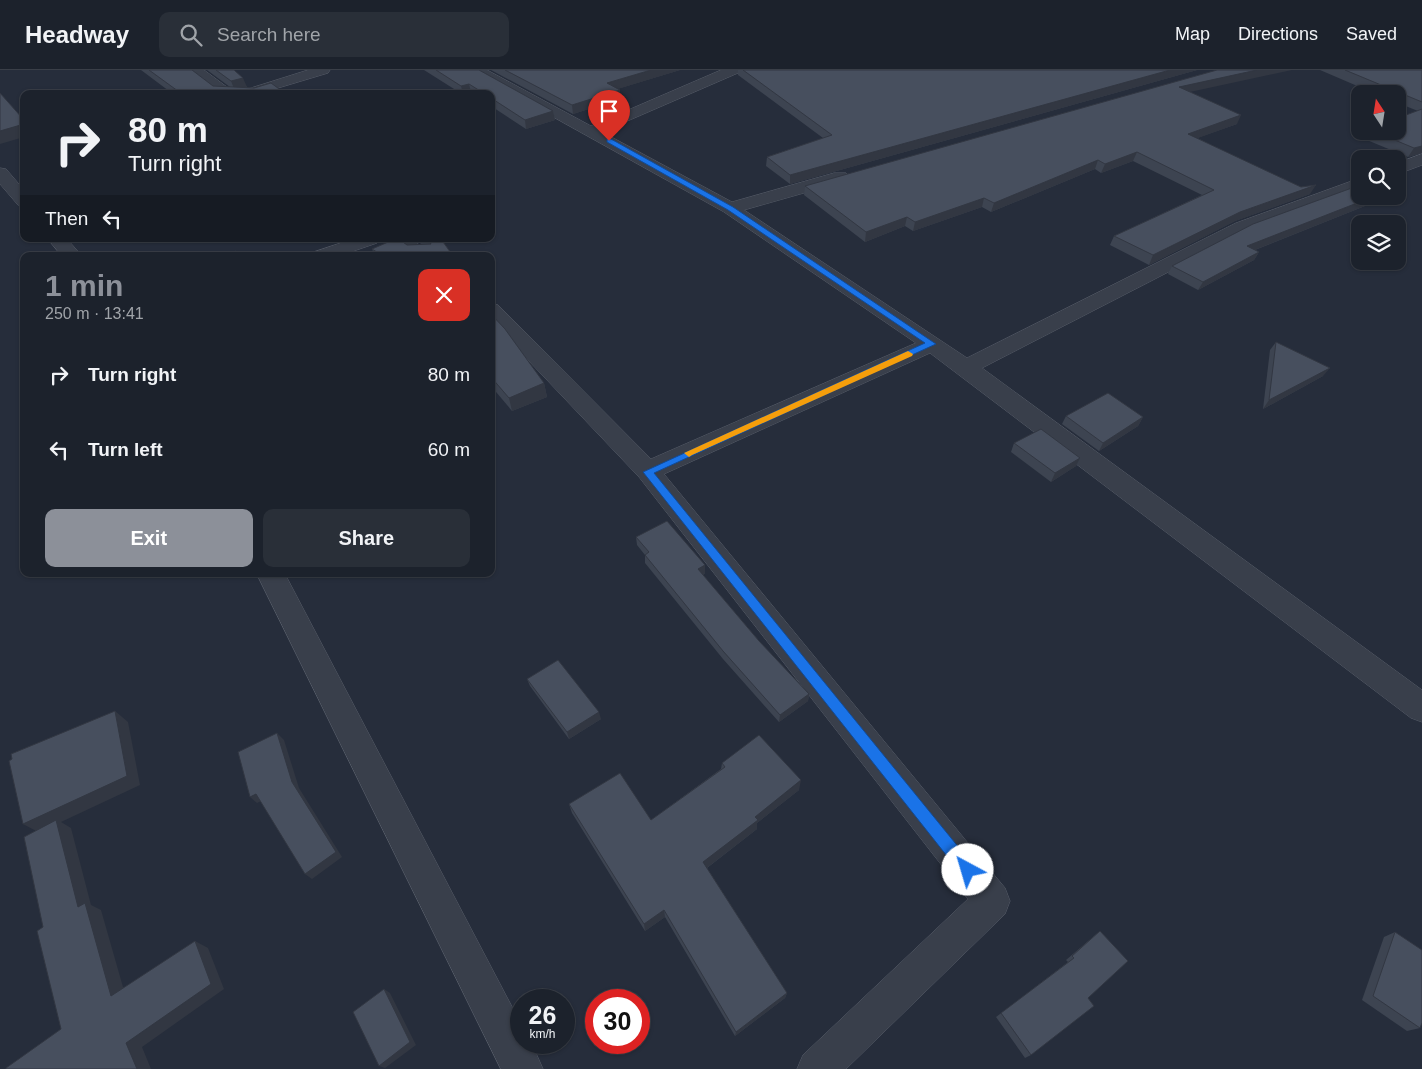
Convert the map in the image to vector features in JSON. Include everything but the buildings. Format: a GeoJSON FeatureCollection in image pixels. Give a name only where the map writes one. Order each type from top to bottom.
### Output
{"type":"FeatureCollection","features":[{"type":"Feature","properties":{"kind":"street"},"geometry":{"type":"LineString","coordinates":[[194,70],[222,90]]}},
{"type":"Feature","properties":{"kind":"street"},"geometry":{"type":"LineString","coordinates":[[255,90],[324,70]]}},
{"type":"Feature","properties":{"kind":"street"},"geometry":{"type":"LineString","coordinates":[[476,70],[592,131],[730,208],[932,344],[966,367],[1422,708]]}},
{"type":"Feature","properties":{"kind":"street"},"geometry":{"type":"LineString","coordinates":[[592,131],[733,70]]}},
{"type":"Feature","properties":{"kind":"street"},"geometry":{"type":"LineString","coordinates":[[1406,165],[1422,159]]}},
{"type":"Feature","properties":{"kind":"street"},"geometry":{"type":"LineString","coordinates":[[730,208],[855,173]]}},
{"type":"Feature","properties":{"kind":"street"},"geometry":{"type":"LineString","coordinates":[[0,174],[20,196]]}},
{"type":"Feature","properties":{"kind":"street"},"geometry":{"type":"LineString","coordinates":[[966,367],[1242,227],[1351,186]]}},
{"type":"Feature","properties":{"kind":"street"},"geometry":{"type":"LineString","coordinates":[[60,242],[68,252]]}},
{"type":"Feature","properties":{"kind":"street"},"geometry":{"type":"LineString","coordinates":[[333,252],[361,242]]}},
{"type":"Feature","properties":{"kind":"street"},"geometry":{"type":"LineString","coordinates":[[405,242],[418,252]]}},
{"type":"Feature","properties":{"kind":"street"},"geometry":{"type":"LineString","coordinates":[[495,313],[648,472],[992,900],[817,1069]]}},
{"type":"Feature","properties":{"kind":"street"},"geometry":{"type":"LineString","coordinates":[[648,472],[932,344]]}},
{"type":"Feature","properties":{"kind":"street"},"geometry":{"type":"LineString","coordinates":[[272,577],[523,1069]]}},
{"type":"Feature","properties":{"kind":"slow traffic"},"geometry":{"type":"LineString","coordinates":[[689,453],[908,354]]}},
{"type":"Feature","properties":{"kind":"route"},"geometry":{"type":"LineString","coordinates":[[609,141],[730,208],[932,344],[648,472],[968,870]]}}]}
